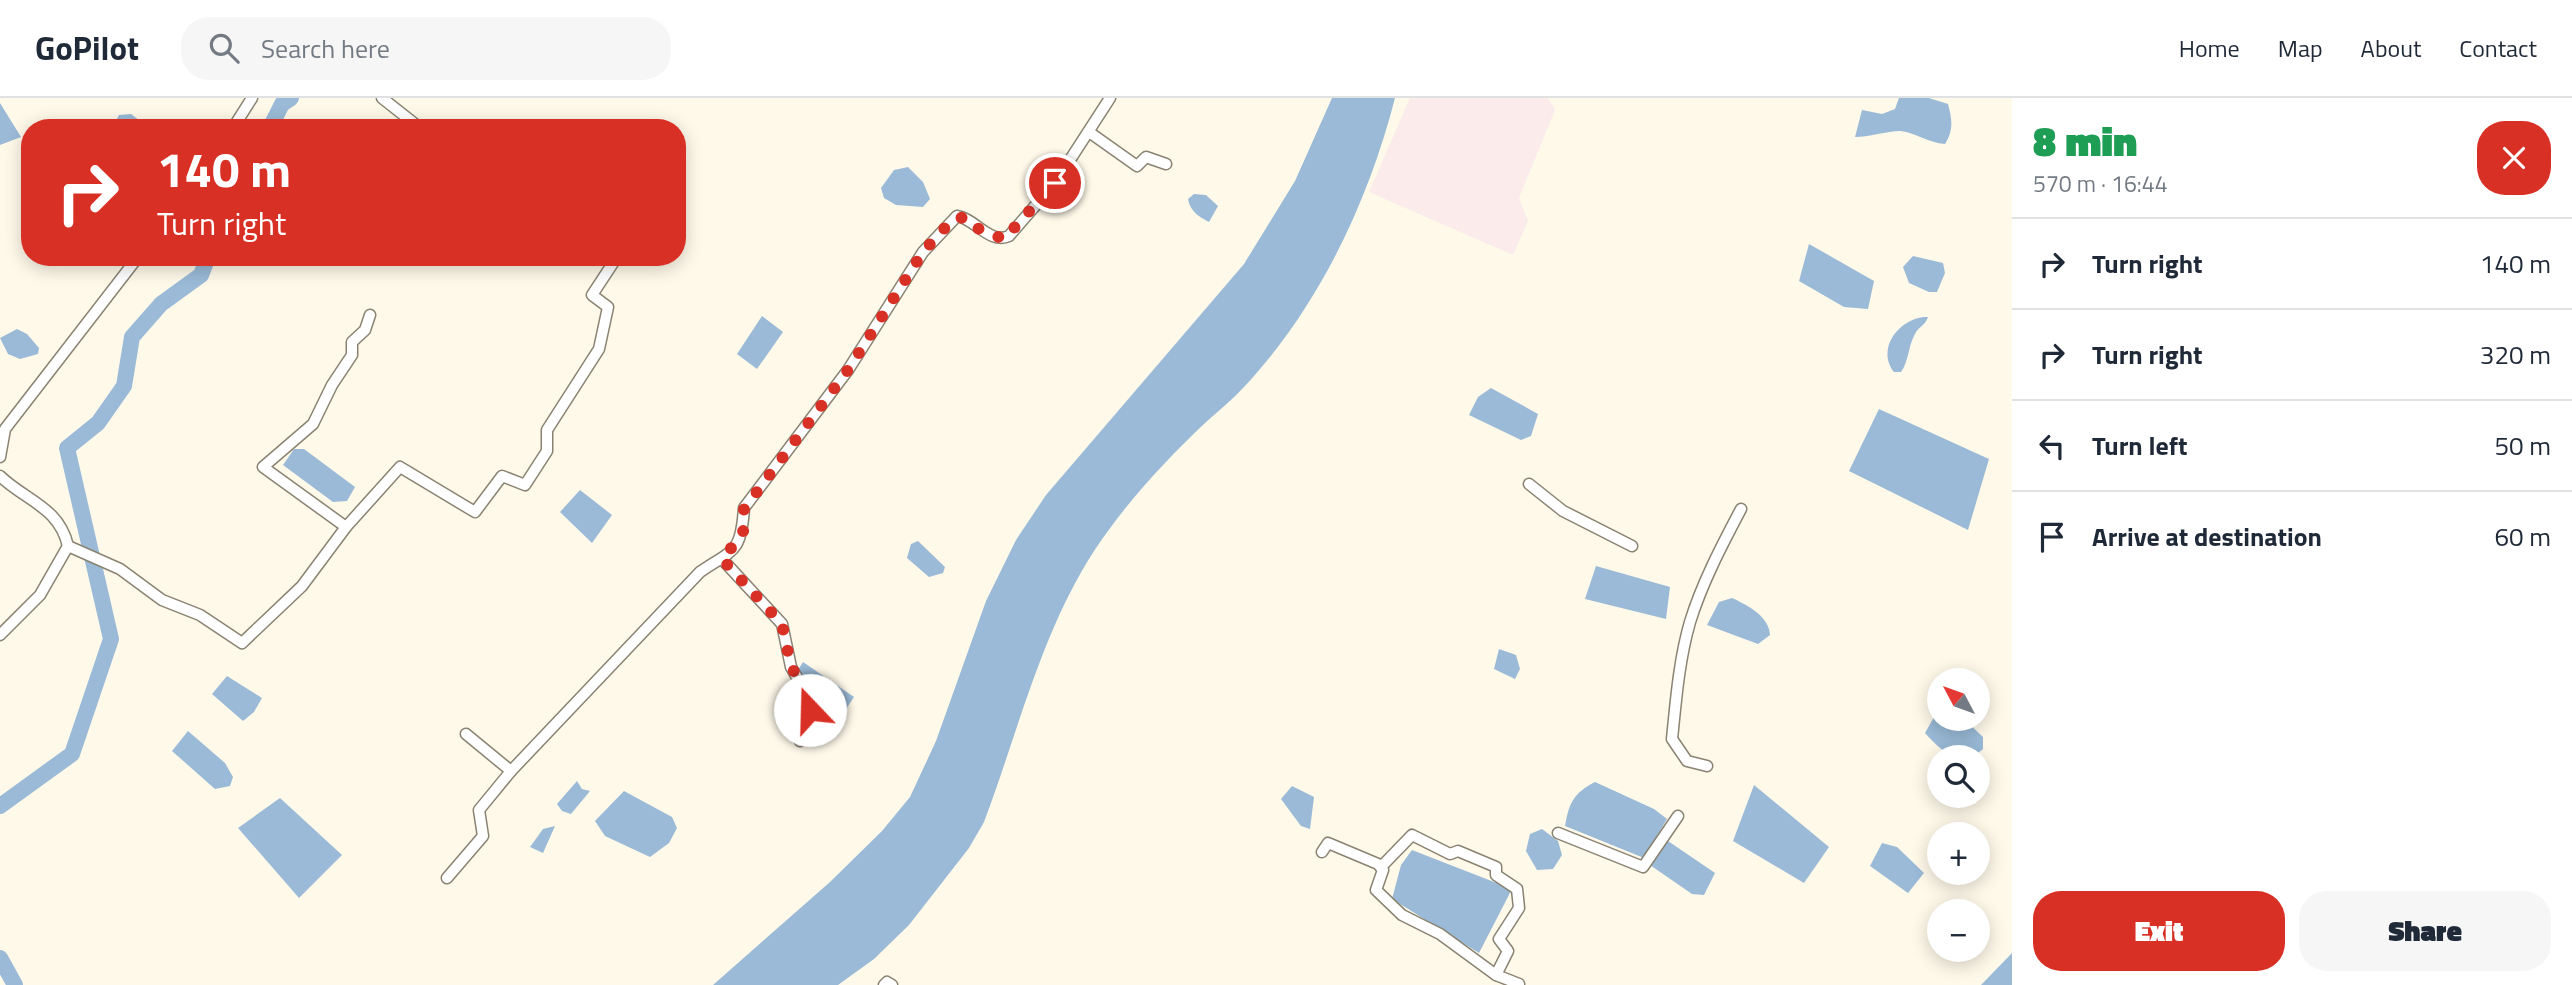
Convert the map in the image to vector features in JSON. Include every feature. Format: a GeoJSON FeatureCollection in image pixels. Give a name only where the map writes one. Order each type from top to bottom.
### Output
{"type":"FeatureCollection","features":[{"type":"Feature","properties":{"kind":"street"},"geometry":{"type":"LineString","coordinates":[[239,119],[252,98]]}},
{"type":"Feature","properties":{"kind":"street"},"geometry":{"type":"LineString","coordinates":[[382,98],[409,119]]}},
{"type":"Feature","properties":{"kind":"street"},"geometry":{"type":"LineString","coordinates":[[447,878],[483,836],[479,810],[512,771],[700,572],[722,559],[743,534],[744,509],[848,370],[923,252],[957,216],[966,217],[980,230],[999,238],[1009,236],[1055,183],[1110,98]]}},
{"type":"Feature","properties":{"kind":"street"},"geometry":{"type":"LineString","coordinates":[[1089,132],[1137,166],[1146,157],[1166,164]]}},
{"type":"Feature","properties":{"kind":"street"},"geometry":{"type":"LineString","coordinates":[[0,457],[3,427],[131,266]]}},
{"type":"Feature","properties":{"kind":"street"},"geometry":{"type":"LineString","coordinates":[[68,546],[120,569],[162,600],[200,615],[242,643],[302,586],[346,527],[400,467],[475,512],[502,476],[525,485],[547,451],[547,429],[599,349],[608,307],[592,295],[611,266]]}},
{"type":"Feature","properties":{"kind":"street"},"geometry":{"type":"LineString","coordinates":[[346,527],[263,467],[313,424],[332,385],[352,355],[352,342],[365,330],[370,315]]}},
{"type":"Feature","properties":{"kind":"street"},"geometry":{"type":"LineString","coordinates":[[0,476],[33,498],[64,528],[68,546],[40,595],[0,635]]}},
{"type":"Feature","properties":{"kind":"street"},"geometry":{"type":"LineString","coordinates":[[1529,484],[1563,511],[1632,546]]}},
{"type":"Feature","properties":{"kind":"street"},"geometry":{"type":"LineString","coordinates":[[1707,766],[1687,761],[1672,738],[1679,675],[1690,622],[1721,547],[1741,509]]}},
{"type":"Feature","properties":{"kind":"street"},"geometry":{"type":"LineString","coordinates":[[722,559],[782,624],[791,667],[811,702],[800,741]]}},
{"type":"Feature","properties":{"kind":"street"},"geometry":{"type":"LineString","coordinates":[[466,734],[512,771]]}},
{"type":"Feature","properties":{"kind":"street"},"geometry":{"type":"LineString","coordinates":[[1558,833],[1643,867],[1678,816]]}},
{"type":"Feature","properties":{"kind":"street"},"geometry":{"type":"LineString","coordinates":[[1496,975],[1508,951],[1499,939],[1519,908],[1517,889],[1496,875],[1496,867],[1458,851],[1450,853],[1412,835],[1381,867],[1376,891],[1402,915],[1440,934],[1496,975],[1519,984]]}},
{"type":"Feature","properties":{"kind":"street"},"geometry":{"type":"LineString","coordinates":[[1322,852],[1328,842],[1381,867]]}},
{"type":"Feature","properties":{"kind":"street"},"geometry":{"type":"LineString","coordinates":[[884,985],[887,982],[892,985]]}},
{"type":"Feature","properties":{"kind":"shaded area"},"geometry":{"type":"Polygon","coordinates":[[[1410,98],[1548,98],[1555,110],[1519,198],[1528,221],[1513,255],[1369,192],[1410,98]]]}},
{"type":"Feature","properties":{"kind":"water"},"geometry":{"type":"Polygon","coordinates":[[[1332,98],[1395,98],[1384,137],[1355,215],[1317,289],[1271,356],[1239,392],[1146,484],[1094,551],[1075,582],[1045,649],[984,822],[969,848],[909,925],[874,959],[838,985],[713,985],[830,882],[882,831],[910,797],[936,741],[986,601],[1016,540],[1046,495],[1244,264],[1295,181],[1332,98]]]}},
{"type":"Feature","properties":{"kind":"water"},"geometry":{"type":"Polygon","coordinates":[[[1899,98],[1929,98],[1948,104],[1951,124],[1945,144],[1901,131],[1855,137],[1862,110],[1882,114],[1895,109],[1899,98]]]}},
{"type":"Feature","properties":{"kind":"water"},"geometry":{"type":"Polygon","coordinates":[[[0,103],[21,137],[0,145],[0,103]]]}},
{"type":"Feature","properties":{"kind":"water"},"geometry":{"type":"Polygon","coordinates":[[[131,114],[137,119],[117,119],[119,115],[131,114]]]}},
{"type":"Feature","properties":{"kind":"water"},"geometry":{"type":"Polygon","coordinates":[[[908,167],[923,182],[930,199],[923,207],[896,205],[884,198],[881,188],[894,170],[908,167]]]}},
{"type":"Feature","properties":{"kind":"water"},"geometry":{"type":"Polygon","coordinates":[[[1194,194],[1206,195],[1218,206],[1209,222],[1198,216],[1191,207],[1188,199],[1194,194]]]}},
{"type":"Feature","properties":{"kind":"water"},"geometry":{"type":"Polygon","coordinates":[[[1809,244],[1874,281],[1868,309],[1844,307],[1799,281],[1809,244]]]}},
{"type":"Feature","properties":{"kind":"water"},"geometry":{"type":"Polygon","coordinates":[[[1913,256],[1943,263],[1945,273],[1937,292],[1929,292],[1909,283],[1903,267],[1913,256]]]}},
{"type":"Feature","properties":{"kind":"water"},"geometry":{"type":"Polygon","coordinates":[[[762,316],[783,332],[757,369],[737,354],[762,316]]]}},
{"type":"Feature","properties":{"kind":"water"},"geometry":{"type":"Polygon","coordinates":[[[1928,317],[1913,339],[1901,372],[1894,372],[1888,353],[1894,335],[1909,322],[1928,317]]]}},
{"type":"Feature","properties":{"kind":"water"},"geometry":{"type":"Polygon","coordinates":[[[17,329],[27,334],[39,348],[38,354],[20,359],[8,354],[0,338],[17,329]]]}},
{"type":"Feature","properties":{"kind":"water"},"geometry":{"type":"Polygon","coordinates":[[[1491,388],[1538,414],[1531,436],[1521,440],[1469,415],[1478,397],[1491,388]]]}},
{"type":"Feature","properties":{"kind":"water"},"geometry":{"type":"Polygon","coordinates":[[[1879,409],[1989,459],[1968,530],[1849,471],[1879,409]]]}},
{"type":"Feature","properties":{"kind":"water"},"geometry":{"type":"Polygon","coordinates":[[[294,449],[304,449],[355,487],[347,501],[333,502],[283,465],[294,449]]]}},
{"type":"Feature","properties":{"kind":"water"},"geometry":{"type":"Polygon","coordinates":[[[580,490],[612,515],[592,543],[560,512],[580,490]]]}},
{"type":"Feature","properties":{"kind":"water"},"geometry":{"type":"Polygon","coordinates":[[[918,541],[945,567],[943,573],[929,577],[907,558],[911,544],[918,541]]]}},
{"type":"Feature","properties":{"kind":"water"},"geometry":{"type":"Polygon","coordinates":[[[1596,566],[1670,587],[1666,619],[1585,599],[1596,566]]]}},
{"type":"Feature","properties":{"kind":"water"},"geometry":{"type":"Polygon","coordinates":[[[1732,598],[1761,617],[1769,628],[1770,635],[1758,644],[1707,625],[1719,602],[1732,598]]]}},
{"type":"Feature","properties":{"kind":"water"},"geometry":{"type":"Polygon","coordinates":[[[1499,649],[1516,655],[1520,669],[1515,679],[1494,669],[1499,649]]]}},
{"type":"Feature","properties":{"kind":"water"},"geometry":{"type":"Polygon","coordinates":[[[803,662],[854,697],[846,709],[802,678],[798,670],[803,662]]]}},
{"type":"Feature","properties":{"kind":"water"},"geometry":{"type":"Polygon","coordinates":[[[227,676],[262,698],[254,712],[243,721],[212,694],[227,676]]]}},
{"type":"Feature","properties":{"kind":"water"},"geometry":{"type":"Polygon","coordinates":[[[1927,729],[1927,732],[1978,732],[1983,737],[1983,745],[1937,745],[1925,733],[1927,729]]]}},
{"type":"Feature","properties":{"kind":"water"},"geometry":{"type":"Polygon","coordinates":[[[188,731],[225,763],[233,777],[230,786],[215,789],[172,751],[188,731]]]}},
{"type":"Feature","properties":{"kind":"water"},"geometry":{"type":"Polygon","coordinates":[[[577,781],[582,789],[590,791],[571,814],[562,811],[557,804],[577,781]]]}},
{"type":"Feature","properties":{"kind":"water"},"geometry":{"type":"Polygon","coordinates":[[[1595,782],[1654,809],[1667,819],[1644,858],[1565,826],[1574,799],[1595,782]]]}},
{"type":"Feature","properties":{"kind":"water"},"geometry":{"type":"Polygon","coordinates":[[[1754,785],[1829,847],[1804,883],[1733,841],[1754,785]]]}},
{"type":"Feature","properties":{"kind":"water"},"geometry":{"type":"Polygon","coordinates":[[[1292,786],[1314,797],[1310,829],[1301,826],[1281,799],[1292,786]]]}},
{"type":"Feature","properties":{"kind":"water"},"geometry":{"type":"Polygon","coordinates":[[[624,791],[672,817],[677,828],[669,843],[650,857],[605,836],[595,821],[624,791]]]}},
{"type":"Feature","properties":{"kind":"water"},"geometry":{"type":"Polygon","coordinates":[[[280,798],[342,855],[299,898],[238,828],[280,798]]]}},
{"type":"Feature","properties":{"kind":"water"},"geometry":{"type":"Polygon","coordinates":[[[555,826],[543,853],[530,847],[543,829],[555,826]]]}},
{"type":"Feature","properties":{"kind":"water"},"geometry":{"type":"Polygon","coordinates":[[[1542,829],[1558,841],[1562,855],[1553,869],[1537,870],[1526,851],[1530,834],[1542,829]]]}},
{"type":"Feature","properties":{"kind":"water"},"geometry":{"type":"Polygon","coordinates":[[[1668,841],[1715,873],[1704,895],[1692,894],[1650,865],[1668,841]]]}},
{"type":"Feature","properties":{"kind":"water"},"geometry":{"type":"Polygon","coordinates":[[[1882,843],[1897,847],[1924,873],[1908,893],[1870,866],[1882,843]]]}},
{"type":"Feature","properties":{"kind":"water"},"geometry":{"type":"Polygon","coordinates":[[[1412,850],[1512,889],[1479,953],[1392,899],[1401,865],[1412,850]]]}},
{"type":"Feature","properties":{"kind":"water"},"geometry":{"type":"Polygon","coordinates":[[[2012,953],[2012,985],[1981,985],[2012,953]]]}},
{"type":"Feature","properties":{"kind":"waterway"},"geometry":{"type":"LineString","coordinates":[[274,119],[282,104],[291,98]]}},
{"type":"Feature","properties":{"kind":"waterway"},"geometry":{"type":"LineString","coordinates":[[0,806],[72,754],[111,639],[67,448],[98,423],[124,386],[132,337],[161,304],[201,275],[204,266]]}},
{"type":"Feature","properties":{"kind":"waterway"},"geometry":{"type":"LineString","coordinates":[[0,958],[15,985]]}},
{"type":"Feature","properties":{"kind":"route"},"geometry":{"type":"LineString","coordinates":[[810,710],[811,702],[807,691],[791,667],[782,624],[722,559],[742,537],[744,509],[848,370],[923,252],[953,219],[957,216],[966,217],[980,230],[1004,239],[1055,183]]}}]}
